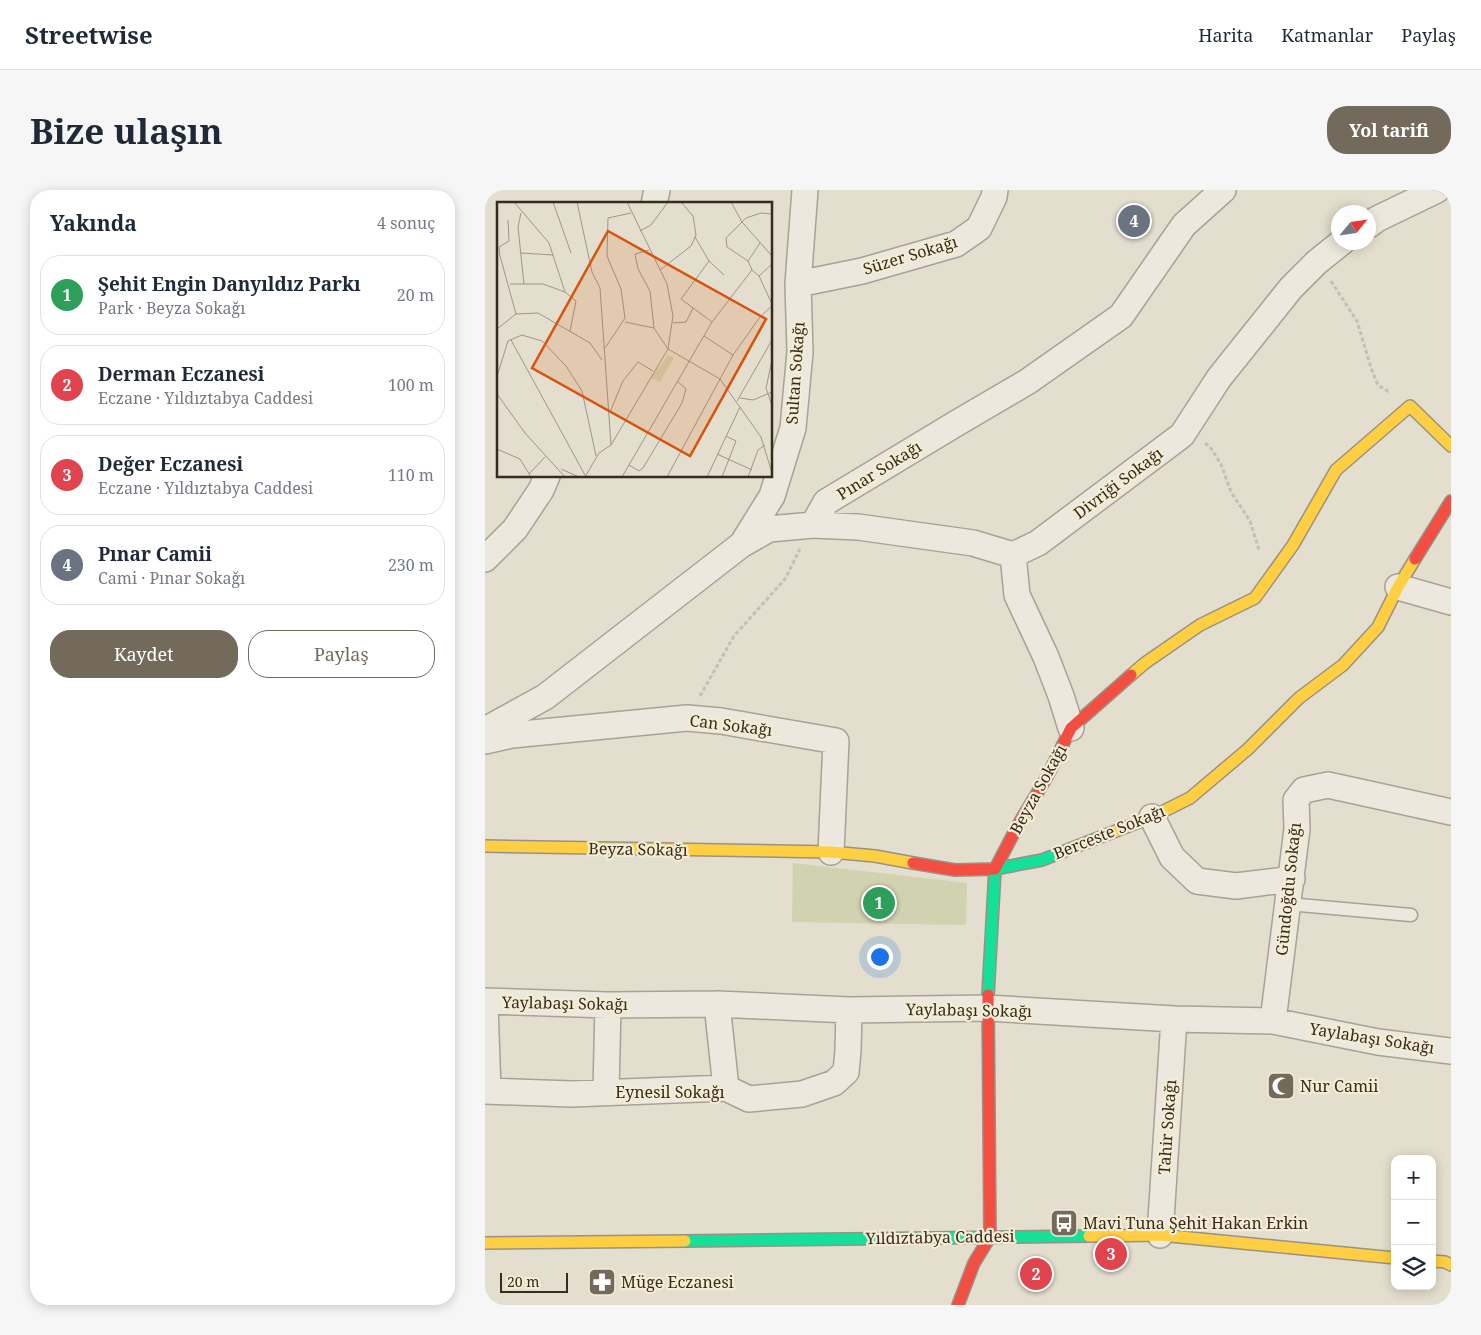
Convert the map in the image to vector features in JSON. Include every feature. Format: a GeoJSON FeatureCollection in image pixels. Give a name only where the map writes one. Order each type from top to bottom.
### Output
{"type":"FeatureCollection","features":[{"type":"Feature","properties":{"kind":"street","name":"Sultan Sokağı"},"geometry":{"type":"LineString","coordinates":[[741,545],[772,496],[793,428],[800,352],[798,284],[805,190]]}},
{"type":"Feature","properties":{"kind":"street","name":"Süzer Sokağı"},"geometry":{"type":"LineString","coordinates":[[798,284],[862,271],[956,244],[979,228],[994,197],[995,190]]}},
{"type":"Feature","properties":{"kind":"street","name":"Pınar Sokağı"},"geometry":{"type":"LineString","coordinates":[[813,525],[826,502],[1027,382],[1121,316],[1184,226],[1223,190]]}},
{"type":"Feature","properties":{"kind":"street"},"geometry":{"type":"LineString","coordinates":[[1376,220],[1437,190]]}},
{"type":"Feature","properties":{"kind":"street","name":"Divriği Sokağı"},"geometry":{"type":"LineString","coordinates":[[1013,555],[1038,543],[1181,435],[1219,378],[1291,288],[1332,250]]}},
{"type":"Feature","properties":{"kind":"street"},"geometry":{"type":"LineString","coordinates":[[1410,406],[1451,446]]}},
{"type":"Feature","properties":{"kind":"street","name":"Beyza Sokağı"},"geometry":{"type":"LineString","coordinates":[[485,846],[831,852],[875,856],[955,870],[995,869],[1018,825],[1048,775],[1071,728],[1145,663],[1200,625],[1255,598],[1293,545],[1336,470],[1410,406]]}},
{"type":"Feature","properties":{"kind":"street"},"geometry":{"type":"LineString","coordinates":[[485,559],[515,529],[541,490],[546,478]]}},
{"type":"Feature","properties":{"kind":"street","name":"Berceste Sokağı"},"geometry":{"type":"LineString","coordinates":[[995,869],[1042,860],[1151,817],[1190,798],[1247,749],[1299,698],[1343,665],[1378,627],[1398,586],[1451,501]]}},
{"type":"Feature","properties":{"kind":"street"},"geometry":{"type":"LineString","coordinates":[[485,730],[545,697],[741,545],[769,529],[813,525],[858,527],[973,543],[1013,555],[1017,595],[1046,657],[1071,728]]}},
{"type":"Feature","properties":{"kind":"street"},"geometry":{"type":"LineString","coordinates":[[1398,586],[1451,602]]}},
{"type":"Feature","properties":{"kind":"street","name":"Can Sokağı"},"geometry":{"type":"LineString","coordinates":[[485,741],[512,735],[687,718],[721,720],[836,741],[831,852]]}},
{"type":"Feature","properties":{"kind":"street","name":"Gündoğdu Sokağı"},"geometry":{"type":"LineString","coordinates":[[1273,1021],[1297,829],[1295,800],[1304,790],[1328,784],[1451,812]]}},
{"type":"Feature","properties":{"kind":"street"},"geometry":{"type":"LineString","coordinates":[[1151,817],[1172,857],[1197,881],[1236,886],[1291,879]]}},
{"type":"Feature","properties":{"kind":"street"},"geometry":{"type":"LineString","coordinates":[[958,1305],[974,1263],[990,1237],[987,1008],[995,869]]}},
{"type":"Feature","properties":{"kind":"street","name":"Yaylabaşı Sokağı"},"geometry":{"type":"LineString","coordinates":[[485,1001],[717,1004],[849,1010],[987,1008],[1174,1019],[1273,1021],[1377,1042],[1451,1051]]}},
{"type":"Feature","properties":{"kind":"street"},"geometry":{"type":"LineString","coordinates":[[605,1092],[608,1004]]}},
{"type":"Feature","properties":{"kind":"street"},"geometry":{"type":"LineString","coordinates":[[717,1004],[726,1088]]}},
{"type":"Feature","properties":{"kind":"street"},"geometry":{"type":"LineString","coordinates":[[485,1005],[487,1091]]}},
{"type":"Feature","properties":{"kind":"street","name":"Eynesil Sokağı"},"geometry":{"type":"LineString","coordinates":[[487,1091],[571,1094],[726,1088],[749,1099],[802,1094],[834,1083],[846,1072],[849,1010]]}},
{"type":"Feature","properties":{"kind":"street","name":"Tahir Sokağı"},"geometry":{"type":"LineString","coordinates":[[1160,1235],[1174,1019]]}},
{"type":"Feature","properties":{"kind":"street","name":"Yıldıztabya Caddesi"},"geometry":{"type":"LineString","coordinates":[[485,1243],[1160,1235],[1391,1258]]}},
{"type":"Feature","properties":{"kind":"street"},"geometry":{"type":"LineString","coordinates":[[1436,1261],[1451,1265]]}},
{"type":"Feature","properties":{"kind":"lane"},"geometry":{"type":"LineString","coordinates":[[1288,904],[1411,916]]}},
{"type":"Feature","properties":{"kind":"path"},"geometry":{"type":"LineString","coordinates":[[1317,262],[1357,321],[1378,385],[1410,406]]}},
{"type":"Feature","properties":{"kind":"path"},"geometry":{"type":"LineString","coordinates":[[1181,435],[1202,440],[1210,446],[1221,464],[1231,492],[1250,521],[1261,559],[1271,578]]}},
{"type":"Feature","properties":{"kind":"path"},"geometry":{"type":"LineString","coordinates":[[687,718],[734,636],[785,579],[813,525]]}},
{"type":"Feature","properties":{"kind":"green space"},"geometry":{"type":"Polygon","coordinates":[[[793,863],[967,883],[966,925],[792,922],[793,863]]]}},
{"type":"Feature","properties":{"kind":"traffic: fast"},"geometry":{"type":"LineString","coordinates":[[988,995],[995,869],[1042,860],[1103,836]]}},
{"type":"Feature","properties":{"kind":"traffic: fast"},"geometry":{"type":"LineString","coordinates":[[685,1241],[1089,1236]]}},
{"type":"Feature","properties":{"kind":"traffic: slow"},"geometry":{"type":"LineString","coordinates":[[1131,675],[1145,663],[1200,625],[1255,598],[1293,545],[1336,470],[1410,406],[1451,446]]}},
{"type":"Feature","properties":{"kind":"traffic: slow"},"geometry":{"type":"LineString","coordinates":[[1103,836],[1152,817],[1190,798],[1248,749],[1299,698],[1343,665],[1378,627],[1398,587],[1415,559]]}},
{"type":"Feature","properties":{"kind":"traffic: slow"},"geometry":{"type":"LineString","coordinates":[[485,846],[831,852],[875,856],[913,863]]}},
{"type":"Feature","properties":{"kind":"traffic: slow"},"geometry":{"type":"LineString","coordinates":[[1089,1236],[1160,1235],[1391,1258]]}},
{"type":"Feature","properties":{"kind":"traffic: slow"},"geometry":{"type":"LineString","coordinates":[[485,1243],[685,1241]]}},
{"type":"Feature","properties":{"kind":"traffic: slow"},"geometry":{"type":"LineString","coordinates":[[1436,1261],[1451,1265]]}},
{"type":"Feature","properties":{"kind":"traffic: jam"},"geometry":{"type":"LineString","coordinates":[[1415,559],[1451,501]]}},
{"type":"Feature","properties":{"kind":"traffic: jam"},"geometry":{"type":"LineString","coordinates":[[913,863],[955,870],[995,869],[1018,825],[1048,775],[1071,728],[1131,675]]}},
{"type":"Feature","properties":{"kind":"traffic: jam"},"geometry":{"type":"LineString","coordinates":[[958,1305],[974,1263],[990,1237],[988,995]]}},
{"type":"Feature","properties":{"kind":"place","name":"Pınar Camii"},"geometry":{"type":"Point","coordinates":[1134,221]}},
{"type":"Feature","properties":{"kind":"place","name":"Şehit Engin Danyıldız Parkı"},"geometry":{"type":"Point","coordinates":[879,903]}},
{"type":"Feature","properties":{"kind":"place","name":"Nur Camii"},"geometry":{"type":"Point","coordinates":[1281,1086]}},
{"type":"Feature","properties":{"kind":"place","name":"Mavi Tuna Şehit Hakan Erkin"},"geometry":{"type":"Point","coordinates":[1064,1223]}},
{"type":"Feature","properties":{"kind":"place","name":"Değer Eczanesi"},"geometry":{"type":"Point","coordinates":[1111,1254]}},
{"type":"Feature","properties":{"kind":"place","name":"Derman Eczanesi"},"geometry":{"type":"Point","coordinates":[1036,1274]}},
{"type":"Feature","properties":{"kind":"place","name":"Müge Eczanesi"},"geometry":{"type":"Point","coordinates":[602,1282]}}]}
